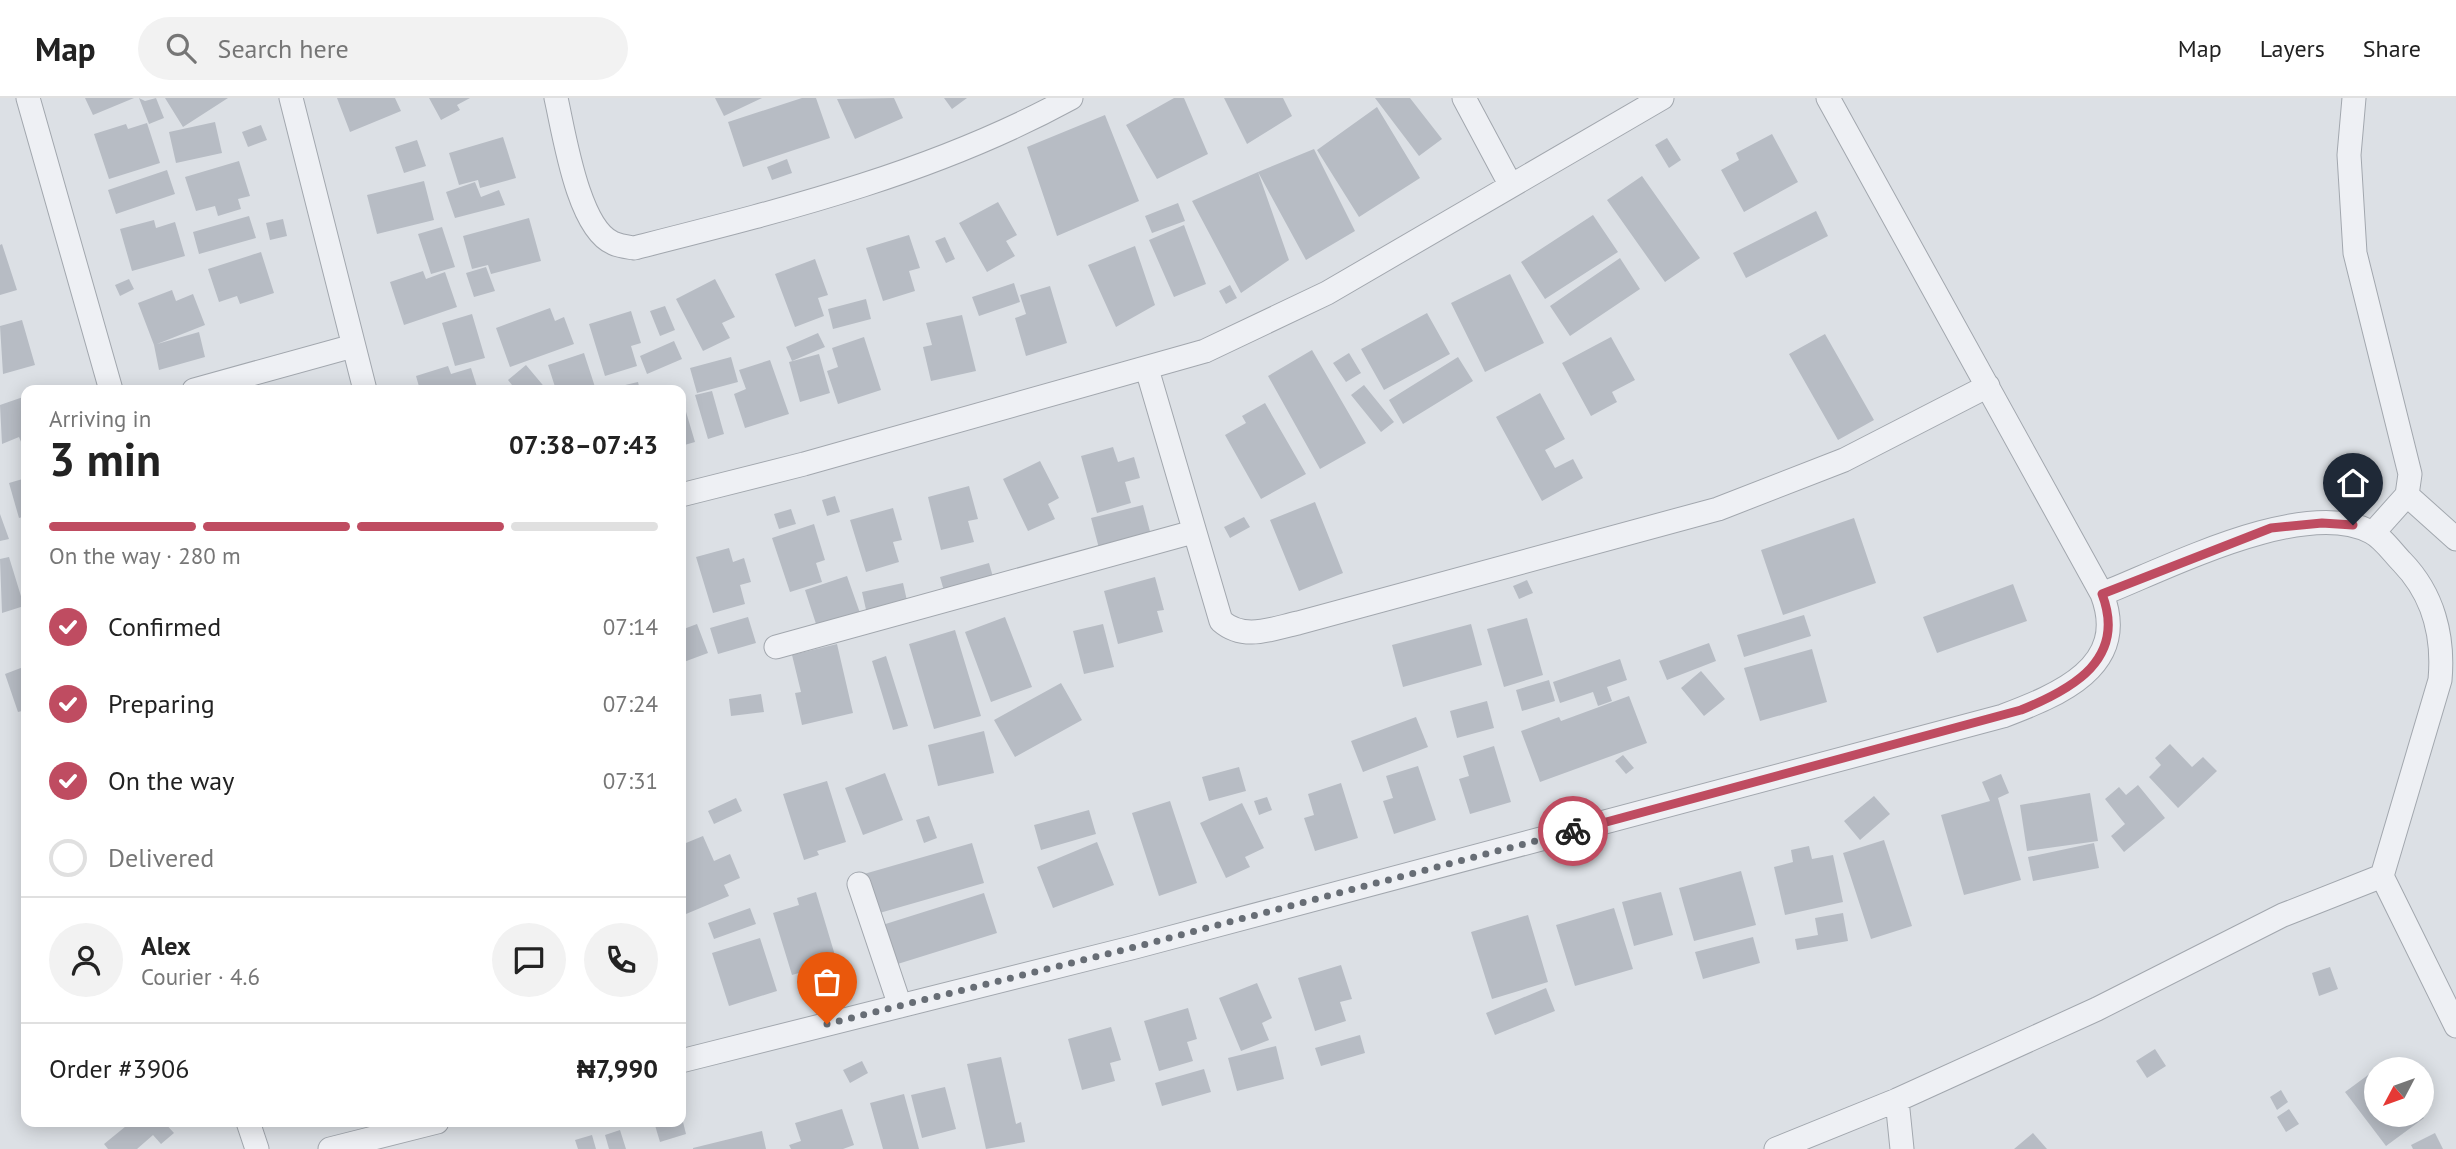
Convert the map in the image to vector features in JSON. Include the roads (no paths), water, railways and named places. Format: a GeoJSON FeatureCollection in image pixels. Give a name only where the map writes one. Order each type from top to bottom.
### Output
{"type":"FeatureCollection","features":[{"type":"Feature","properties":{"kind":"street"},"geometry":{"type":"LineString","coordinates":[[29,98],[110,385]]}},
{"type":"Feature","properties":{"kind":"street"},"geometry":{"type":"LineString","coordinates":[[291,98],[364,385]]}},
{"type":"Feature","properties":{"kind":"street"},"geometry":{"type":"LineString","coordinates":[[556,98],[573,172],[593,225],[611,243],[634,248],[786,209],[935,162],[1071,98]]}},
{"type":"Feature","properties":{"kind":"street"},"geometry":{"type":"LineString","coordinates":[[1464,98],[1510,184]]}},
{"type":"Feature","properties":{"kind":"street"},"geometry":{"type":"LineString","coordinates":[[686,494],[1205,351],[1326,293],[1662,98]]}},
{"type":"Feature","properties":{"kind":"street"},"geometry":{"type":"LineString","coordinates":[[686,1060],[1135,947],[2003,716],[2067,688],[2089,672],[2103,649],[2108,632],[2110,615],[2102,594],[1828,98]]}},
{"type":"Feature","properties":{"kind":"street"},"geometry":{"type":"LineString","coordinates":[[2354,98],[2349,155],[2355,253],[2410,474],[2407,495],[2373,533]]}},
{"type":"Feature","properties":{"kind":"street"},"geometry":{"type":"LineString","coordinates":[[212,385],[354,346]]}},
{"type":"Feature","properties":{"kind":"street"},"geometry":{"type":"LineString","coordinates":[[1147,369],[1221,621],[1232,630],[1247,634],[1298,624],[1718,509],[1844,460],[1988,386]]}},
{"type":"Feature","properties":{"kind":"street"},"geometry":{"type":"LineString","coordinates":[[2407,495],[2456,539]]}},
{"type":"Feature","properties":{"kind":"street"},"geometry":{"type":"LineString","coordinates":[[2102,594],[2271,528],[2322,523],[2353,525],[2373,533],[2409,570],[2429,599],[2442,654],[2440,680],[2382,876],[2456,1026]]}},
{"type":"Feature","properties":{"kind":"street"},"geometry":{"type":"LineString","coordinates":[[776,647],[1193,532]]}},
{"type":"Feature","properties":{"kind":"street"},"geometry":{"type":"LineString","coordinates":[[1776,1149],[1897,1100],[2097,1009],[2283,915],[2382,876]]}},
{"type":"Feature","properties":{"kind":"street"},"geometry":{"type":"LineString","coordinates":[[859,884],[900,1006]]}},
{"type":"Feature","properties":{"kind":"street"},"geometry":{"type":"LineString","coordinates":[[1897,1100],[1902,1149]]}},
{"type":"Feature","properties":{"kind":"street"},"geometry":{"type":"LineString","coordinates":[[250,1127],[257,1149]]}},
{"type":"Feature","properties":{"kind":"street"},"geometry":{"type":"LineString","coordinates":[[330,1149],[405,1127]]}}]}
